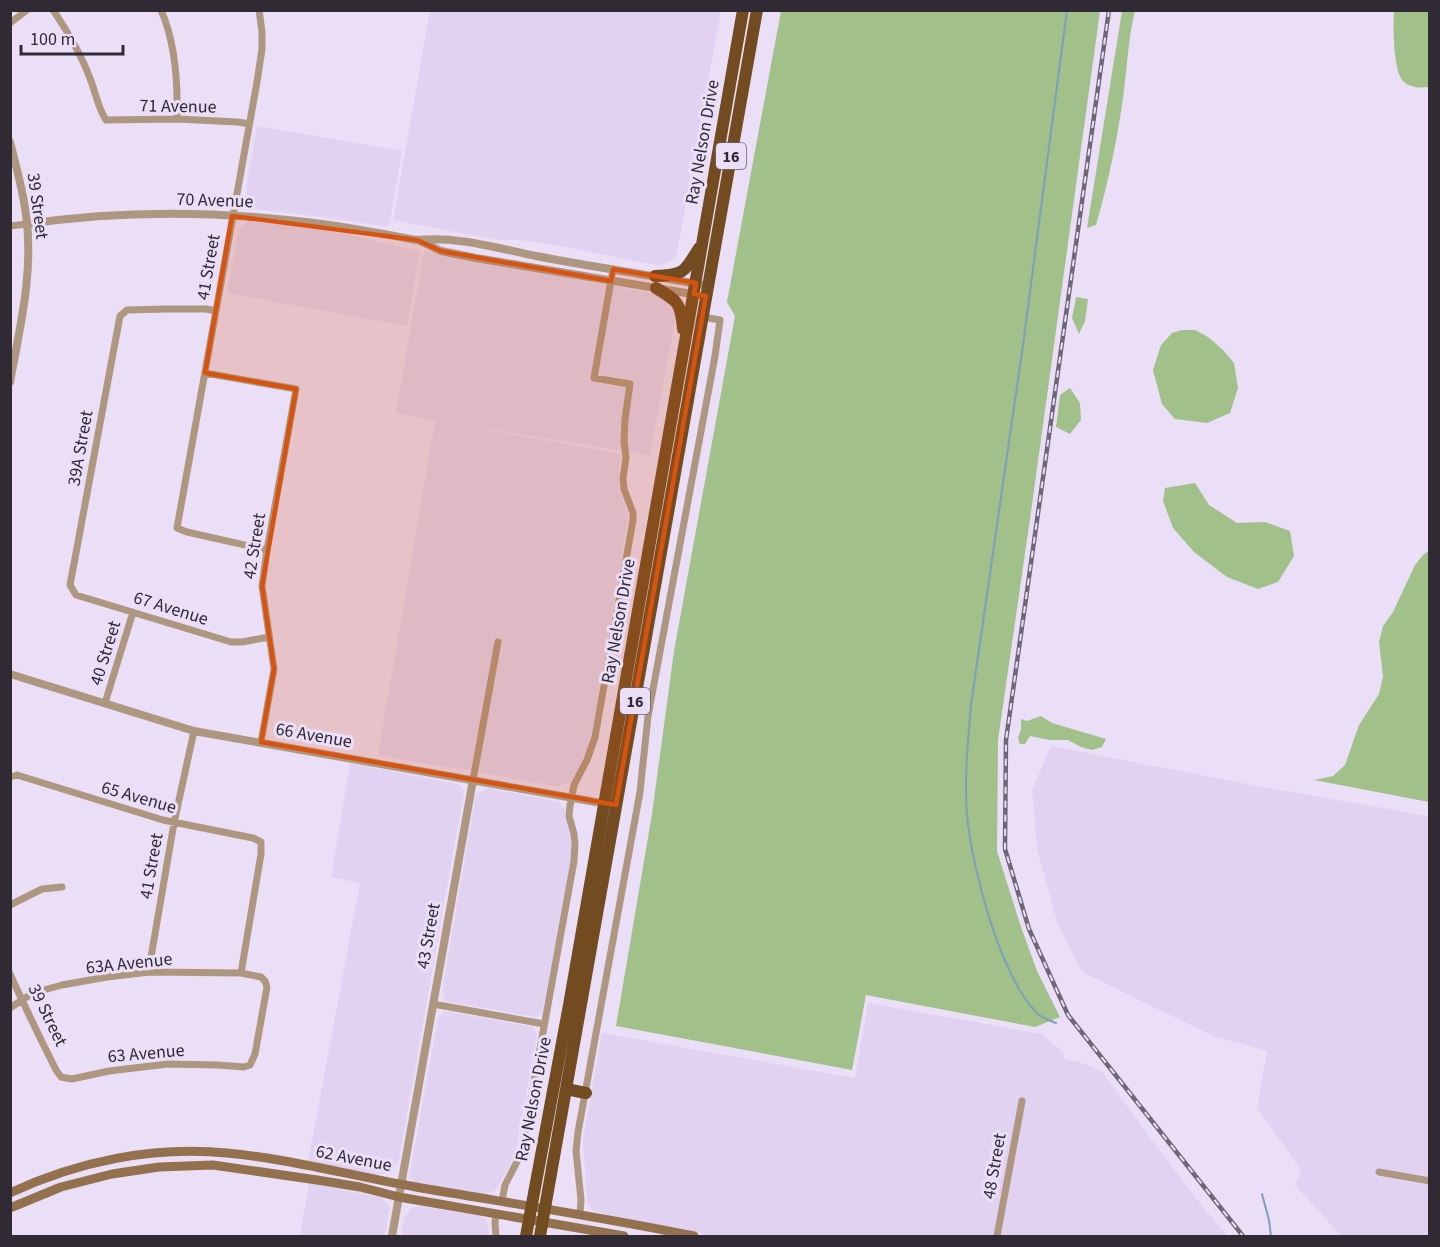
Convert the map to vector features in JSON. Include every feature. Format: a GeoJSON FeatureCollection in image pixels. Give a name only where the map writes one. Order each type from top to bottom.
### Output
{"type":"FeatureCollection","features":[{"type":"Feature","properties":{"kind":"highway","name":"Ray Nelson Drive"},"geometry":{"type":"LineString","coordinates":[[526,1236],[703,316],[701,290],[703,242],[743,10]]}},
{"type":"Feature","properties":{"kind":"highway","name":"Ray Nelson Drive"},"geometry":{"type":"LineString","coordinates":[[540,1236],[566,1089],[684,347],[701,290],[757,10]]}},
{"type":"Feature","properties":{"kind":"highway"},"geometry":{"type":"LineString","coordinates":[[684,347],[680,307],[656,282],[682,272],[689,266],[703,242]]}},
{"type":"Feature","properties":{"kind":"highway"},"geometry":{"type":"LineString","coordinates":[[566,1089],[586,1093]]}},
{"type":"Feature","properties":{"kind":"main road","name":"62 Avenue"},"geometry":{"type":"LineString","coordinates":[[10,1193],[54,1175],[100,1161],[140,1154],[180,1151],[219,1152],[253,1156],[694,1236]]}},
{"type":"Feature","properties":{"kind":"main road","name":"62 Avenue"},"geometry":{"type":"LineString","coordinates":[[10,1208],[80,1181],[112,1174],[147,1168],[213,1165],[317,1180],[542,1222],[575,1232],[624,1236]]}},
{"type":"Feature","properties":{"kind":"street"},"geometry":{"type":"LineString","coordinates":[[10,23],[27,10]]}},
{"type":"Feature","properties":{"kind":"street","name":"71 Avenue"},"geometry":{"type":"LineString","coordinates":[[53,10],[77,50],[106,120],[177,119],[249,124]]}},
{"type":"Feature","properties":{"kind":"street"},"geometry":{"type":"LineString","coordinates":[[161,10],[171,43],[176,73],[177,119]]}},
{"type":"Feature","properties":{"kind":"street","name":"41 Street"},"geometry":{"type":"LineString","coordinates":[[259,10],[262,49],[177,528],[267,550]]}},
{"type":"Feature","properties":{"kind":"street","name":"39 Street"},"geometry":{"type":"LineString","coordinates":[[10,142],[27,224],[27,279],[10,381]]}},
{"type":"Feature","properties":{"kind":"street","name":"70 Avenue"},"geometry":{"type":"LineString","coordinates":[[10,226],[83,218],[171,214],[232,216],[315,223],[417,240],[441,250],[610,281],[656,282]]}},
{"type":"Feature","properties":{"kind":"street","name":"70 Avenue"},"geometry":{"type":"LineString","coordinates":[[417,240],[433,238],[450,240],[612,269],[656,282],[701,290]]}},
{"type":"Feature","properties":{"kind":"street"},"geometry":{"type":"LineString","coordinates":[[502,1202],[505,1185],[521,1154],[574,861],[574,834],[569,816],[571,797],[574,785],[596,737],[633,520],[623,477],[626,458],[625,418],[630,384],[594,378],[612,269]]}},
{"type":"Feature","properties":{"kind":"street","name":"39A Street"},"geometry":{"type":"LineString","coordinates":[[70,585],[120,316],[127,310],[206,309],[216,311]]}},
{"type":"Feature","properties":{"kind":"street"},"geometry":{"type":"LineString","coordinates":[[580,1214],[581,1200],[576,1151],[578,1132],[640,792],[648,716],[720,320],[703,316]]}},
{"type":"Feature","properties":{"kind":"street","name":"42 Street"},"geometry":{"type":"LineString","coordinates":[[205,373],[296,389],[262,586],[274,669],[261,742]]}},
{"type":"Feature","properties":{"kind":"street","name":"67 Avenue"},"geometry":{"type":"LineString","coordinates":[[70,585],[76,595],[231,642],[269,637]]}},
{"type":"Feature","properties":{"kind":"street","name":"40 Street"},"geometry":{"type":"LineString","coordinates":[[105,703],[133,612]]}},
{"type":"Feature","properties":{"kind":"street","name":"43 Street"},"geometry":{"type":"LineString","coordinates":[[392,1236],[498,642]]}},
{"type":"Feature","properties":{"kind":"street","name":"66 Avenue"},"geometry":{"type":"LineString","coordinates":[[10,675],[194,730],[610,804]]}},
{"type":"Feature","properties":{"kind":"street","name":"41 Street"},"geometry":{"type":"LineString","coordinates":[[150,972],[174,823],[194,730]]}},
{"type":"Feature","properties":{"kind":"street","name":"65 Avenue"},"geometry":{"type":"LineString","coordinates":[[10,777],[16,775],[174,823],[253,838],[261,842],[261,854],[241,973]]}},
{"type":"Feature","properties":{"kind":"street"},"geometry":{"type":"LineString","coordinates":[[10,905],[42,889],[62,887]]}},
{"type":"Feature","properties":{"kind":"street","name":"63A Avenue"},"geometry":{"type":"LineString","coordinates":[[10,1008],[33,993],[107,977],[150,972],[241,973]]}},
{"type":"Feature","properties":{"kind":"street","name":"63 Avenue"},"geometry":{"type":"LineString","coordinates":[[56,1070],[61,1077],[72,1079],[109,1071],[168,1064],[244,1067],[250,1065],[255,1054],[267,987],[261,977],[241,973]]}},
{"type":"Feature","properties":{"kind":"street","name":"39 Street"},"geometry":{"type":"LineString","coordinates":[[10,974],[56,1070]]}},
{"type":"Feature","properties":{"kind":"street"},"geometry":{"type":"LineString","coordinates":[[433,1004],[544,1024]]}},
{"type":"Feature","properties":{"kind":"street","name":"48 Street"},"geometry":{"type":"LineString","coordinates":[[997,1236],[1022,1101]]}},
{"type":"Feature","properties":{"kind":"street"},"geometry":{"type":"LineString","coordinates":[[1379,1172],[1430,1181]]}},
{"type":"Feature","properties":{"kind":"street"},"geometry":{"type":"LineString","coordinates":[[496,1214],[496,1236]]}},
{"type":"Feature","properties":{"kind":"highlighted area"},"geometry":{"type":"Polygon","coordinates":[[[232,216],[417,240],[441,251],[611,281],[613,269],[655,276],[696,283],[694,294],[706,296],[616,805],[261,742],[274,669],[262,586],[296,389],[205,373],[232,216]]]}},
{"type":"Feature","properties":{"kind":"shaded area"},"geometry":{"type":"Polygon","coordinates":[[[430,11],[721,11],[676,258],[660,266],[556,245],[497,240],[393,220],[430,11]]]}},
{"type":"Feature","properties":{"kind":"shaded area"},"geometry":{"type":"Polygon","coordinates":[[[257,126],[402,151],[389,227],[255,209],[246,200],[246,187],[257,126]]]}},
{"type":"Feature","properties":{"kind":"shaded area"},"geometry":{"type":"Polygon","coordinates":[[[247,221],[352,235],[420,250],[407,326],[227,293],[238,232],[247,221]]]}},
{"type":"Feature","properties":{"kind":"shaded area"},"geometry":{"type":"Polygon","coordinates":[[[424,251],[661,295],[671,303],[676,315],[650,455],[448,423],[622,454],[619,466],[619,485],[628,518],[592,733],[585,759],[574,782],[556,786],[378,755],[435,421],[396,413],[424,251]]]}},
{"type":"Feature","properties":{"kind":"shaded area"},"geometry":{"type":"Polygon","coordinates":[[[1051,746],[1429,816],[1429,1236],[1341,1236],[1295,1185],[1301,1170],[1257,1108],[1267,1051],[1213,1036],[1082,972],[1058,925],[1037,849],[1032,790],[1051,746]]]}},
{"type":"Feature","properties":{"kind":"shaded area"},"geometry":{"type":"Polygon","coordinates":[[[350,763],[458,784],[464,791],[399,1160],[392,1170],[383,1174],[308,1162],[360,883],[331,877],[350,763]]]}},
{"type":"Feature","properties":{"kind":"shaded area"},"geometry":{"type":"Polygon","coordinates":[[[489,788],[559,802],[565,810],[573,850],[542,1013],[535,1017],[445,1001],[442,990],[476,794],[489,788]]]}},
{"type":"Feature","properties":{"kind":"shaded area"},"geometry":{"type":"Polygon","coordinates":[[[868,1003],[1042,1034],[1064,1053],[1064,1058],[1102,1071],[1151,1139],[1228,1236],[712,1236],[608,1216],[592,1210],[587,1201],[583,1139],[602,1033],[855,1078],[868,1003]]]}},
{"type":"Feature","properties":{"kind":"shaded area"},"geometry":{"type":"Polygon","coordinates":[[[445,1011],[533,1027],[537,1035],[515,1155],[496,1190],[485,1194],[414,1182],[409,1177],[438,1018],[445,1011]]]}},
{"type":"Feature","properties":{"kind":"shaded area"},"geometry":{"type":"Polygon","coordinates":[[[309,1183],[382,1198],[390,1207],[385,1236],[300,1236],[309,1183]]]}},
{"type":"Feature","properties":{"kind":"shaded area"},"geometry":{"type":"Polygon","coordinates":[[[420,1206],[480,1216],[486,1220],[490,1236],[401,1236],[404,1218],[411,1208],[420,1206]]]}},
{"type":"Feature","properties":{"kind":"green space"},"geometry":{"type":"Polygon","coordinates":[[[781,11],[1100,11],[998,740],[997,851],[1037,971],[1060,1017],[1035,1027],[866,995],[852,1070],[616,1026],[652,814],[674,651],[735,316],[727,302],[781,11]]]}},
{"type":"Feature","properties":{"kind":"green space"},"geometry":{"type":"Polygon","coordinates":[[[1122,11],[1135,11],[1121,114],[1096,225],[1087,228],[1122,11]]]}},
{"type":"Feature","properties":{"kind":"green space"},"geometry":{"type":"Polygon","coordinates":[[[1394,11],[1429,11],[1429,87],[1409,85],[1400,75],[1394,47],[1394,11]]]}},
{"type":"Feature","properties":{"kind":"green space"},"geometry":{"type":"Polygon","coordinates":[[[1076,297],[1088,299],[1085,321],[1079,334],[1072,318],[1076,297]]]}},
{"type":"Feature","properties":{"kind":"green space"},"geometry":{"type":"Polygon","coordinates":[[[1195,330],[1208,337],[1234,363],[1238,388],[1230,413],[1207,423],[1175,419],[1162,404],[1153,370],[1161,345],[1172,333],[1195,330]]]}},
{"type":"Feature","properties":{"kind":"green space"},"geometry":{"type":"Polygon","coordinates":[[[1070,388],[1080,403],[1081,420],[1070,434],[1056,427],[1060,395],[1070,388]]]}},
{"type":"Feature","properties":{"kind":"green space"},"geometry":{"type":"Polygon","coordinates":[[[1195,483],[1209,505],[1237,523],[1265,522],[1290,531],[1294,556],[1278,582],[1258,589],[1227,577],[1194,552],[1173,528],[1163,501],[1165,488],[1195,483]]]}},
{"type":"Feature","properties":{"kind":"green space"},"geometry":{"type":"Polygon","coordinates":[[[1429,551],[1429,802],[1314,780],[1333,776],[1345,765],[1359,725],[1379,694],[1383,676],[1379,642],[1383,626],[1393,612],[1415,565],[1429,551]]]}},
{"type":"Feature","properties":{"kind":"green space"},"geometry":{"type":"Polygon","coordinates":[[[1041,716],[1052,723],[1106,739],[1102,747],[1092,750],[1068,740],[1049,740],[1030,736],[1025,744],[1020,744],[1018,738],[1021,719],[1027,721],[1041,716]]]}},
{"type":"Feature","properties":{"kind":"waterway"},"geometry":{"type":"LineString","coordinates":[[1056,1023],[1039,1015],[1025,998],[1000,949],[975,863],[967,815],[966,787],[971,705],[1023,345],[1067,10]]}},
{"type":"Feature","properties":{"kind":"waterway"},"geometry":{"type":"LineString","coordinates":[[1262,1194],[1271,1236]]}},
{"type":"Feature","properties":{"kind":"railway"},"geometry":{"type":"LineString","coordinates":[[1109,10],[1006,740],[1005,849],[1029,929],[1068,1015],[1243,1236]]}}]}
